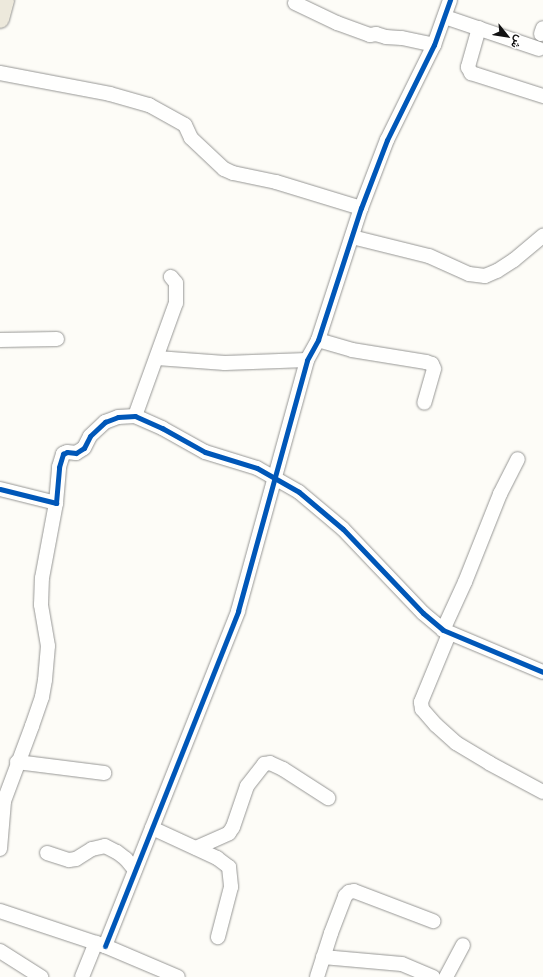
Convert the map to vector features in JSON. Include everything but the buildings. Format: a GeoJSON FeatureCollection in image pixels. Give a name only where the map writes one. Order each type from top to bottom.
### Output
{"type":"FeatureCollection","features":[{"type":"Feature","properties":{"kind":"main road"},"geometry":{"type":"LineString","coordinates":[[0,19],[5,0]]}},
{"type":"Feature","properties":{"kind":"street"},"geometry":{"type":"LineString","coordinates":[[82,977],[100,945],[135,870],[238,611],[276,478],[307,360],[318,340],[361,208],[387,140],[434,45],[450,0]]}},
{"type":"Feature","properties":{"kind":"street"},"geometry":{"type":"LineString","coordinates":[[295,3],[337,23],[370,35],[376,34],[386,37],[402,38],[434,45]]}},
{"type":"Feature","properties":{"kind":"street"},"geometry":{"type":"LineString","coordinates":[[445,17],[539,50]]}},
{"type":"Feature","properties":{"kind":"street"},"geometry":{"type":"LineString","coordinates":[[479,28],[468,67],[471,73],[543,96]]}},
{"type":"Feature","properties":{"kind":"street"},"geometry":{"type":"LineString","coordinates":[[0,73],[110,94],[149,105],[185,124],[191,138],[224,169],[233,173],[276,182],[361,208]]}},
{"type":"Feature","properties":{"kind":"street"},"geometry":{"type":"LineString","coordinates":[[352,237],[422,254],[446,262],[469,274],[485,276],[497,271],[514,260],[543,236]]}},
{"type":"Feature","properties":{"kind":"street"},"geometry":{"type":"LineString","coordinates":[[135,416],[176,303],[176,283],[172,277]]}},
{"type":"Feature","properties":{"kind":"street"},"geometry":{"type":"LineString","coordinates":[[0,340],[57,338]]}},
{"type":"Feature","properties":{"kind":"street"},"geometry":{"type":"LineString","coordinates":[[318,340],[352,350],[432,364],[434,369],[424,403]]}},
{"type":"Feature","properties":{"kind":"street"},"geometry":{"type":"LineString","coordinates":[[157,358],[225,363],[307,360]]}},
{"type":"Feature","properties":{"kind":"street"},"geometry":{"type":"LineString","coordinates":[[0,849],[4,801],[17,762],[32,726],[45,680],[48,646],[41,605],[42,578],[56,503],[59,467],[63,454],[67,452],[76,453],[84,448],[90,436],[105,422],[118,417],[135,416],[162,428],[205,452],[257,468],[276,478],[298,492],[343,529],[423,613],[446,632],[543,672]]}},
{"type":"Feature","properties":{"kind":"street"},"geometry":{"type":"LineString","coordinates":[[518,459],[500,494],[470,569],[421,702],[422,709],[436,725],[456,743],[489,763],[543,792]]}},
{"type":"Feature","properties":{"kind":"street"},"geometry":{"type":"LineString","coordinates":[[0,489],[56,503]]}},
{"type":"Feature","properties":{"kind":"street"},"geometry":{"type":"LineString","coordinates":[[17,762],[104,773]]}},
{"type":"Feature","properties":{"kind":"street"},"geometry":{"type":"LineString","coordinates":[[196,848],[229,833],[233,827],[247,786],[264,764],[270,763],[283,769],[328,798]]}},
{"type":"Feature","properties":{"kind":"street"},"geometry":{"type":"LineString","coordinates":[[152,828],[217,858],[229,867],[231,887],[218,937]]}},
{"type":"Feature","properties":{"kind":"street"},"geometry":{"type":"LineString","coordinates":[[47,853],[69,860],[76,859],[92,849],[105,846],[117,852],[126,859],[135,870]]}},
{"type":"Feature","properties":{"kind":"street"},"geometry":{"type":"LineString","coordinates":[[317,977],[345,896],[349,892],[354,891],[433,921]]}},
{"type":"Feature","properties":{"kind":"street"},"geometry":{"type":"LineString","coordinates":[[0,911],[100,945],[178,977]]}},
{"type":"Feature","properties":{"kind":"street"},"geometry":{"type":"LineString","coordinates":[[446,977],[463,944]]}},
{"type":"Feature","properties":{"kind":"street"},"geometry":{"type":"LineString","coordinates":[[0,951],[41,977]]}},
{"type":"Feature","properties":{"kind":"street"},"geometry":{"type":"LineString","coordinates":[[323,957],[402,964],[433,977]]}},
{"type":"Feature","properties":{"kind":"cycle path"},"geometry":{"type":"LineString","coordinates":[[105,946],[238,611],[307,360],[318,340],[361,208],[387,140],[434,45],[450,0]]}},
{"type":"Feature","properties":{"kind":"cycle path"},"geometry":{"type":"LineString","coordinates":[[0,489],[56,503],[59,467],[63,454],[67,452],[76,453],[84,448],[90,436],[105,422],[118,417],[135,416],[162,428],[205,452],[257,468],[299,492],[343,529],[423,613],[443,630],[543,672]]}}]}
